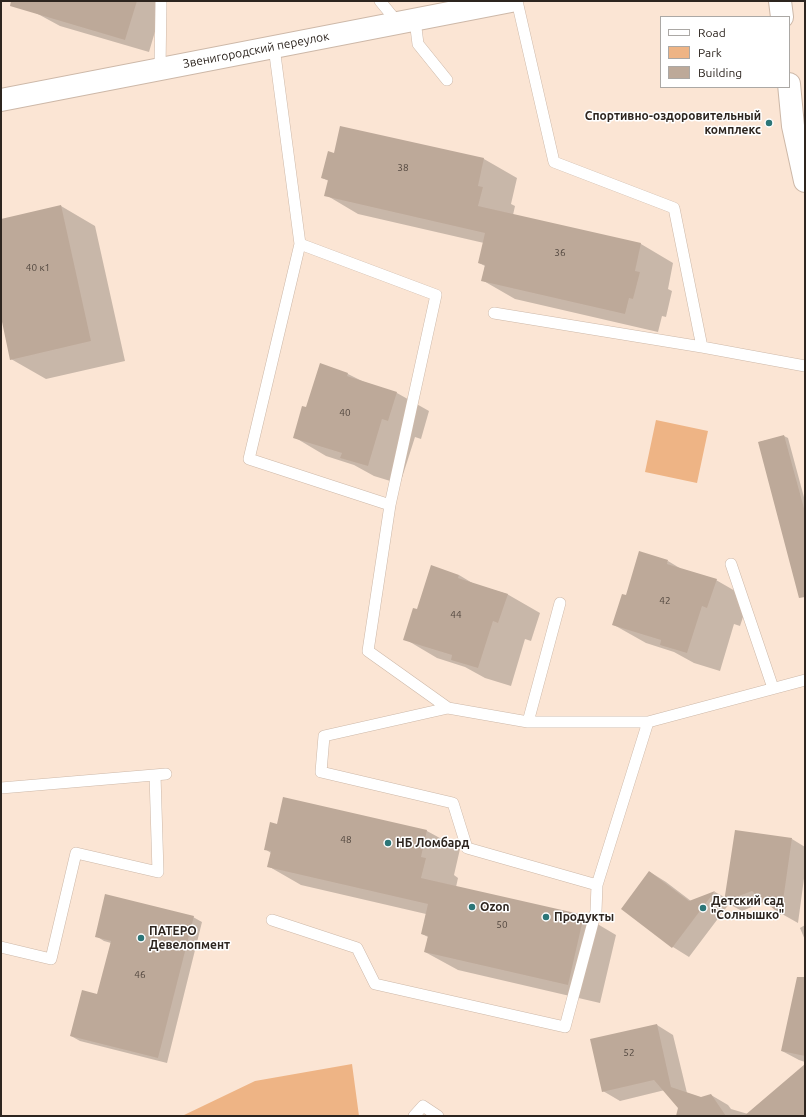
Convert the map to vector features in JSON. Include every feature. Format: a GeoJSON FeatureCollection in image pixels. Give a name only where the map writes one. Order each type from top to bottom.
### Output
{"type":"FeatureCollection","features":[{"type":"Feature","properties":{"kind":"street","name":"Звенигородский переулок"},"geometry":{"type":"LineString","coordinates":[[1,100],[511,1]]}},
{"type":"Feature","properties":{"kind":"street"},"geometry":{"type":"LineString","coordinates":[[780,1],[782,16]]}},
{"type":"Feature","properties":{"kind":"street"},"geometry":{"type":"LineString","coordinates":[[789,88],[793,126],[805,181]]}},
{"type":"Feature","properties":{"kind":"lane"},"geometry":{"type":"LineString","coordinates":[[160,69],[161,1]]}},
{"type":"Feature","properties":{"kind":"lane"},"geometry":{"type":"LineString","coordinates":[[380,1],[406,21],[418,44],[447,80]]}},
{"type":"Feature","properties":{"kind":"lane"},"geometry":{"type":"LineString","coordinates":[[517,1],[554,162],[674,208],[702,347]]}},
{"type":"Feature","properties":{"kind":"lane"},"geometry":{"type":"LineString","coordinates":[[274,47],[300,244],[249,459],[390,505]]}},
{"type":"Feature","properties":{"kind":"lane"},"geometry":{"type":"LineString","coordinates":[[300,244],[436,295],[390,505],[368,651],[448,708]]}},
{"type":"Feature","properties":{"kind":"lane"},"geometry":{"type":"LineString","coordinates":[[494,312],[805,366]]}},
{"type":"Feature","properties":{"kind":"lane"},"geometry":{"type":"LineString","coordinates":[[731,564],[774,688]]}},
{"type":"Feature","properties":{"kind":"lane"},"geometry":{"type":"LineString","coordinates":[[528,722],[560,603]]}},
{"type":"Feature","properties":{"kind":"lane"},"geometry":{"type":"LineString","coordinates":[[597,885],[467,848],[453,803],[321,772],[324,736],[448,708],[528,722],[648,722],[805,680]]}},
{"type":"Feature","properties":{"kind":"lane"},"geometry":{"type":"LineString","coordinates":[[272,920],[357,948],[375,984],[565,1027],[596,911],[597,885],[648,722]]}},
{"type":"Feature","properties":{"kind":"lane"},"geometry":{"type":"LineString","coordinates":[[1,788],[160,774],[158,872],[76,853],[51,959],[1,947]]}},
{"type":"Feature","properties":{"kind":"lane"},"geometry":{"type":"LineString","coordinates":[[414,1116],[422,1106],[438,1116]]}},
{"type":"Feature","properties":{"kind":"green space"},"geometry":{"type":"Polygon","coordinates":[[[656,420],[708,431],[697,483],[645,472],[656,420]]]}},
{"type":"Feature","properties":{"kind":"green space"},"geometry":{"type":"Polygon","coordinates":[[[352,1064],[359,1116],[182,1116],[255,1081],[352,1064]]]}},
{"type":"Feature","properties":{"kind":"building"},"geometry":{"type":"Polygon","coordinates":[[[11,1],[137,1],[125,40],[10,6],[11,1]]]}},
{"type":"Feature","properties":{"kind":"building"},"geometry":{"type":"Polygon","coordinates":[[[340,126],[484,158],[478,186],[483,187],[478,206],[641,243],[635,271],[640,272],[633,299],[629,298],[625,314],[481,281],[485,265],[478,263],[485,233],[324,196],[328,180],[321,178],[328,151],[334,153],[340,126]]]}},
{"type":"Feature","properties":{"kind":"building"},"geometry":{"type":"Polygon","coordinates":[[[61,205],[91,341],[10,360],[1,317],[1,219],[61,205]]]}},
{"type":"Feature","properties":{"kind":"building"},"geometry":{"type":"Polygon","coordinates":[[[320,363],[348,373],[347,376],[397,392],[388,421],[382,419],[368,466],[340,458],[342,453],[293,438],[302,406],[306,407],[320,363]]]}},
{"type":"Feature","properties":{"kind":"building"},"geometry":{"type":"Polygon","coordinates":[[[784,435],[805,512],[805,597],[799,598],[758,442],[784,435]]]}},
{"type":"Feature","properties":{"kind":"building"},"geometry":{"type":"Polygon","coordinates":[[[639,551],[668,560],[667,564],[717,579],[707,608],[702,606],[687,653],[660,645],[661,640],[612,625],[622,594],[626,595],[639,551]]]}},
{"type":"Feature","properties":{"kind":"building"},"geometry":{"type":"Polygon","coordinates":[[[431,565],[459,575],[458,578],[508,594],[498,623],[493,621],[478,668],[451,660],[452,655],[403,640],[413,608],[417,609],[431,565]]]}},
{"type":"Feature","properties":{"kind":"building"},"geometry":{"type":"Polygon","coordinates":[[[283,797],[427,830],[421,857],[426,858],[421,878],[584,915],[568,985],[424,952],[428,936],[421,934],[428,904],[267,867],[271,851],[264,850],[270,822],[277,824],[283,797]]]}},
{"type":"Feature","properties":{"kind":"building"},"geometry":{"type":"Polygon","coordinates":[[[735,830],[792,838],[781,915],[752,891],[724,902],[735,830]]]}},
{"type":"Feature","properties":{"kind":"building"},"geometry":{"type":"Polygon","coordinates":[[[649,871],[689,901],[715,891],[672,948],[621,909],[649,871]]]}},
{"type":"Feature","properties":{"kind":"building"},"geometry":{"type":"Polygon","coordinates":[[[105,894],[194,916],[158,1058],[70,1036],[82,990],[97,994],[111,941],[95,937],[105,894]]]}},
{"type":"Feature","properties":{"kind":"building"},"geometry":{"type":"Polygon","coordinates":[[[797,977],[805,977],[805,1056],[781,1051],[797,977]]]}},
{"type":"Feature","properties":{"kind":"building"},"geometry":{"type":"Polygon","coordinates":[[[657,1024],[671,1087],[701,1097],[711,1094],[726,1116],[676,1116],[678,1108],[654,1080],[602,1092],[590,1039],[657,1024]]]}},
{"type":"Feature","properties":{"kind":"building"},"geometry":{"type":"Polygon","coordinates":[[[805,1064],[805,1116],[744,1116],[805,1064]]]}},
{"type":"Feature","properties":{"kind":"place","name":"Спортивно-оздоровительный комплекс"},"geometry":{"type":"Point","coordinates":[769,123]}},
{"type":"Feature","properties":{"kind":"place","name":"НБ Ломбард"},"geometry":{"type":"Point","coordinates":[388,843]}},
{"type":"Feature","properties":{"kind":"place","name":"Ozon"},"geometry":{"type":"Point","coordinates":[472,907]}},
{"type":"Feature","properties":{"kind":"place","name":"Детский сад \"Солнышко\""},"geometry":{"type":"Point","coordinates":[703,908]}},
{"type":"Feature","properties":{"kind":"place","name":"Продукты"},"geometry":{"type":"Point","coordinates":[546,917]}},
{"type":"Feature","properties":{"kind":"place","name":"ПАТЕРО Девелопмент"},"geometry":{"type":"Point","coordinates":[141,938]}}]}
